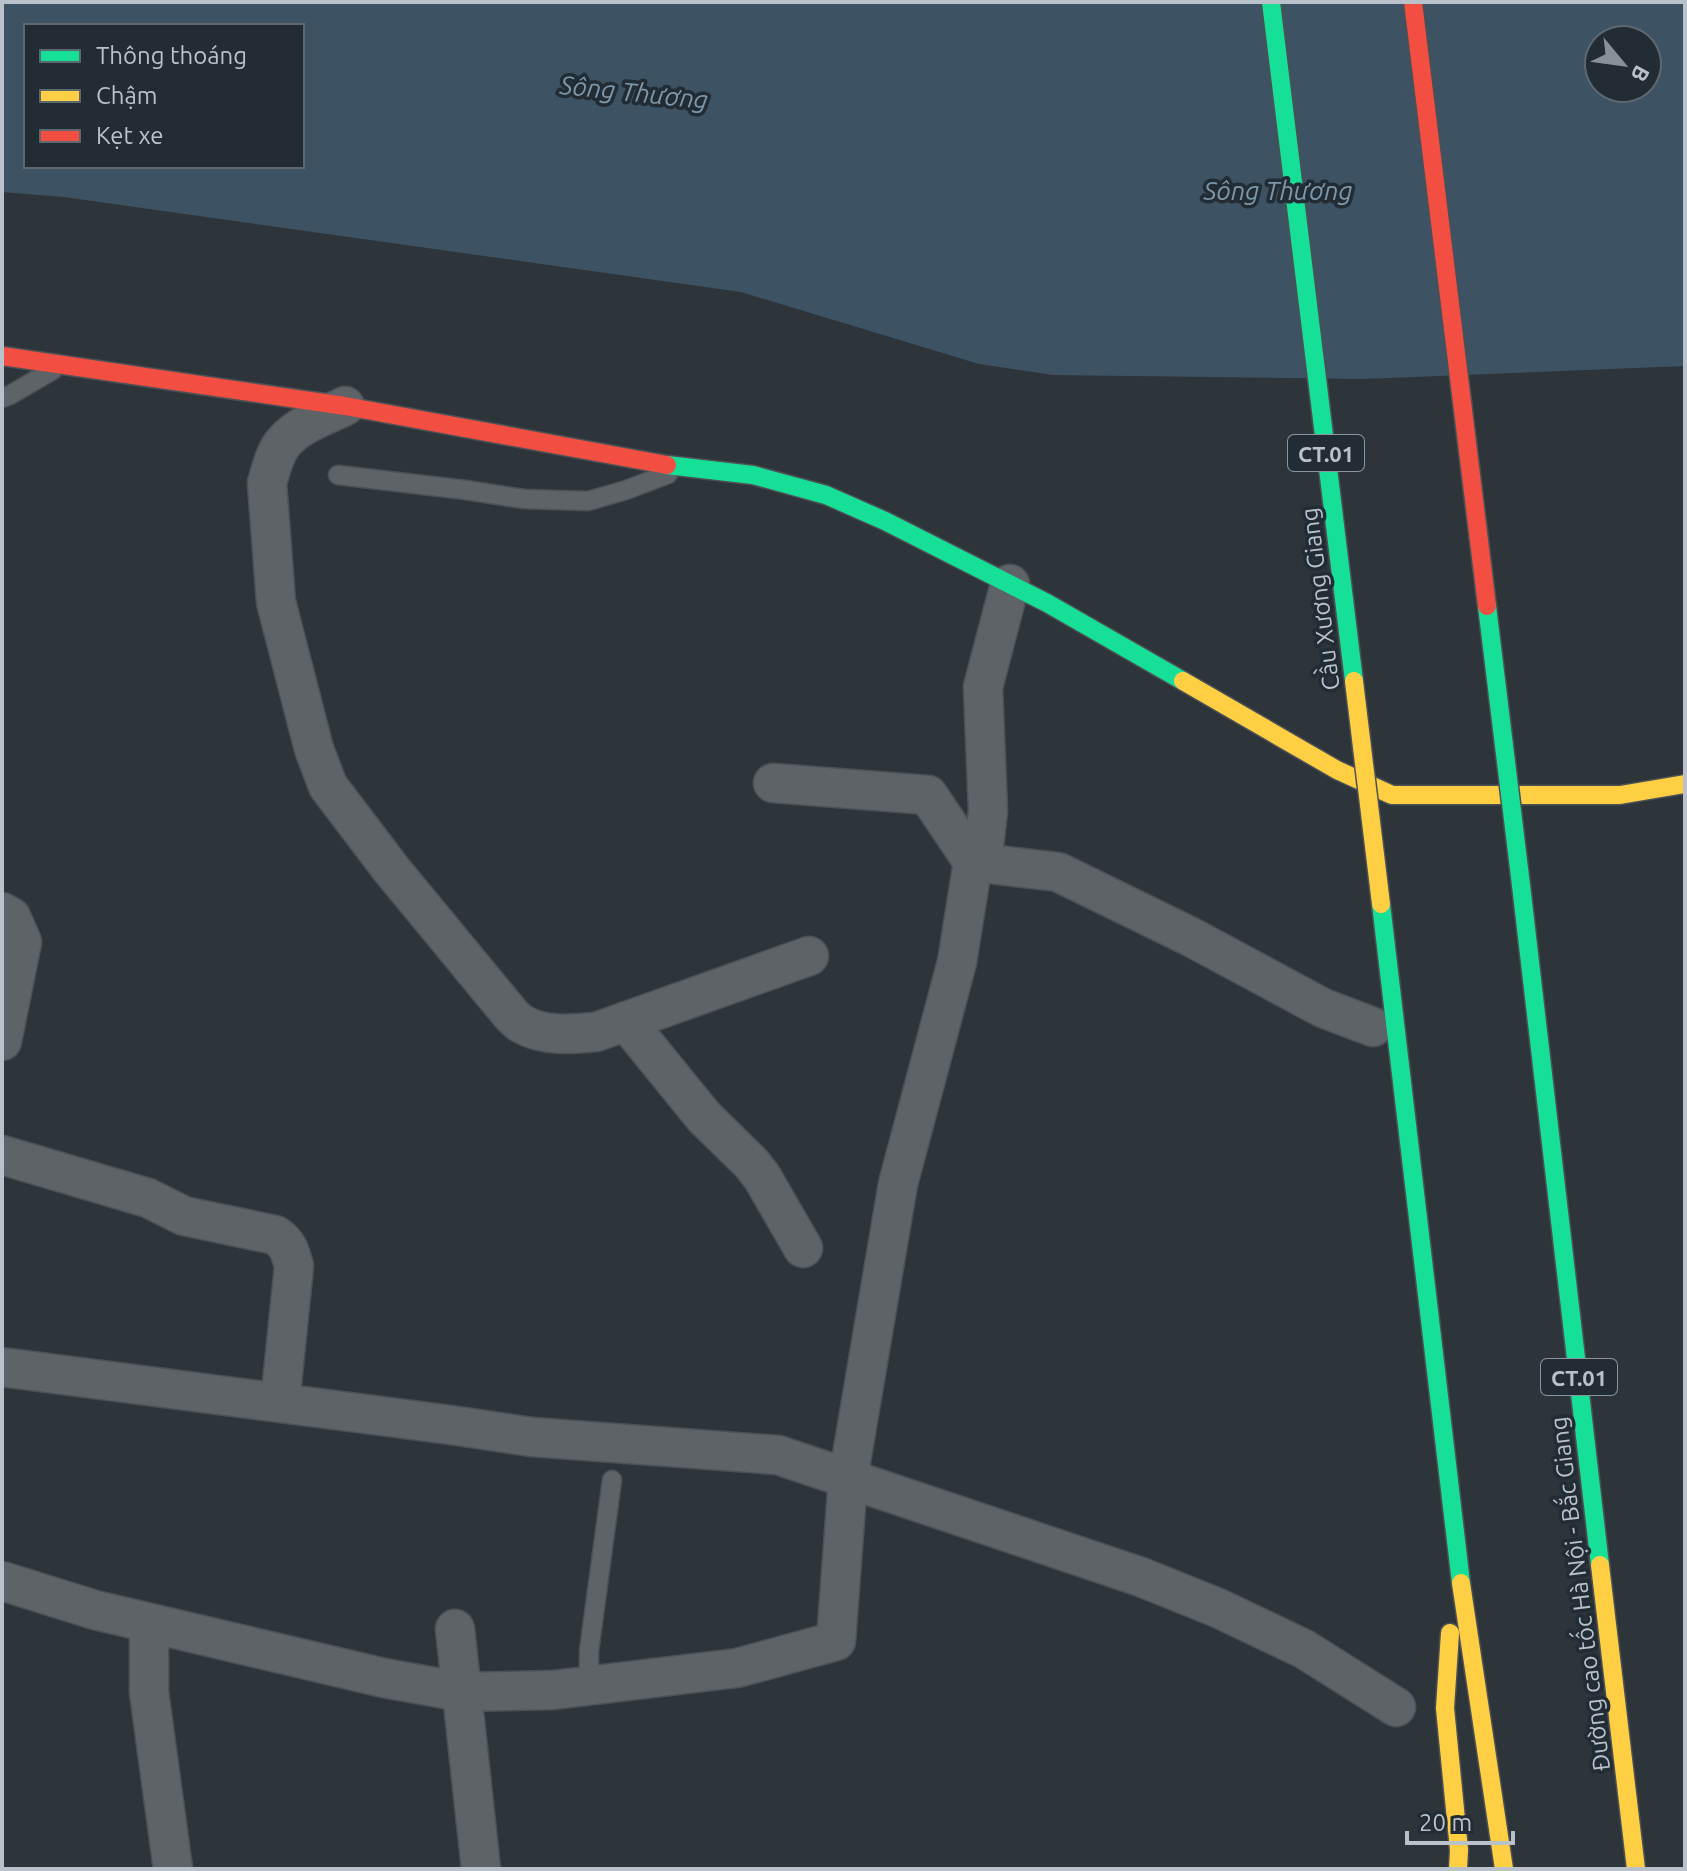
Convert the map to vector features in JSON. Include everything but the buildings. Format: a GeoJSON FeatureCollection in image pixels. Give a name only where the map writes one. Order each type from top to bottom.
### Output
{"type":"FeatureCollection","features":[{"type":"Feature","properties":{"kind":"main road","name":"Cầu Xương Giang"},"geometry":{"type":"LineString","coordinates":[[1271,2],[1456,1551]]}},
{"type":"Feature","properties":{"kind":"main road","name":"Đường cao tốc Hà Nội - Bắc Giang"},"geometry":{"type":"LineString","coordinates":[[1413,2],[1521,885],[1636,1869]]}},
{"type":"Feature","properties":{"kind":"main road"},"geometry":{"type":"LineString","coordinates":[[2,356],[345,406],[686,468],[753,475],[826,495],[1010,584],[1337,770],[1392,795],[1620,795],[1685,784]]}},
{"type":"Feature","properties":{"kind":"main road"},"geometry":{"type":"LineString","coordinates":[[1456,1551],[1445,1708],[1459,1850],[1458,1869]]}},
{"type":"Feature","properties":{"kind":"main road","name":"CT.01"},"geometry":{"type":"LineString","coordinates":[[1456,1551],[1504,1869]]}},
{"type":"Feature","properties":{"kind":"street"},"geometry":{"type":"LineString","coordinates":[[345,406],[301,428],[283,442],[267,483],[276,602],[314,749],[328,786],[391,869],[504,1006],[521,1024],[545,1032],[596,1032],[809,956]]}},
{"type":"Feature","properties":{"kind":"street"},"geometry":{"type":"LineString","coordinates":[[2,1581],[95,1610],[384,1678],[462,1692],[553,1690],[737,1668],[836,1641],[848,1479],[898,1184],[957,962],[988,811],[983,687],[1010,584]]}},
{"type":"Feature","properties":{"kind":"street"},"geometry":{"type":"LineString","coordinates":[[773,783],[928,795],[977,863],[1058,872],[1191,937],[1323,1008],[1373,1027]]}},
{"type":"Feature","properties":{"kind":"street"},"geometry":{"type":"LineString","coordinates":[[2,912],[11,917],[22,942],[2,1041]]}},
{"type":"Feature","properties":{"kind":"street"},"geometry":{"type":"LineString","coordinates":[[626,1021],[704,1117],[757,1170],[803,1248]]}},
{"type":"Feature","properties":{"kind":"street"},"geometry":{"type":"LineString","coordinates":[[2,1155],[148,1198],[184,1216],[275,1235],[284,1241],[294,1266],[280,1403]]}},
{"type":"Feature","properties":{"kind":"street"},"geometry":{"type":"LineString","coordinates":[[2,1367],[532,1437],[778,1455],[1141,1577],[1218,1608],[1304,1649],[1396,1707]]}},
{"type":"Feature","properties":{"kind":"street"},"geometry":{"type":"LineString","coordinates":[[149,1623],[149,1692],[173,1869]]}},
{"type":"Feature","properties":{"kind":"street"},"geometry":{"type":"LineString","coordinates":[[455,1629],[481,1869]]}},
{"type":"Feature","properties":{"kind":"lane"},"geometry":{"type":"LineString","coordinates":[[2,398],[62,365]]}},
{"type":"Feature","properties":{"kind":"lane"},"geometry":{"type":"LineString","coordinates":[[338,475],[524,499],[588,501],[686,468]]}},
{"type":"Feature","properties":{"kind":"lane"},"geometry":{"type":"LineString","coordinates":[[589,1686],[589,1651],[612,1480]]}},
{"type":"Feature","properties":{"kind":"water","name":"Sông Thương"},"geometry":{"type":"Polygon","coordinates":[[[2,2],[1685,2],[1685,366],[1363,379],[1053,375],[979,364],[741,292],[64,197],[2,192],[2,2]]]}},
{"type":"Feature","properties":{"kind":"traffic: fast"},"geometry":{"type":"LineString","coordinates":[[1271,2],[1354,681]]}},
{"type":"Feature","properties":{"kind":"traffic: fast"},"geometry":{"type":"LineString","coordinates":[[667,465],[753,475],[826,495],[885,521],[1047,603],[1183,681]]}},
{"type":"Feature","properties":{"kind":"traffic: fast"},"geometry":{"type":"LineString","coordinates":[[1487,606],[1521,885]]}},
{"type":"Feature","properties":{"kind":"traffic: fast"},"geometry":{"type":"LineString","coordinates":[[1521,885],[1600,1565]]}},
{"type":"Feature","properties":{"kind":"traffic: fast"},"geometry":{"type":"LineString","coordinates":[[1381,904],[1461,1583]]}},
{"type":"Feature","properties":{"kind":"traffic: slow"},"geometry":{"type":"LineString","coordinates":[[1183,681],[1337,770],[1392,795],[1620,795],[1685,784]]}},
{"type":"Feature","properties":{"kind":"traffic: slow"},"geometry":{"type":"LineString","coordinates":[[1354,681],[1381,904]]}},
{"type":"Feature","properties":{"kind":"traffic: slow"},"geometry":{"type":"LineString","coordinates":[[1600,1565],[1636,1869]]}},
{"type":"Feature","properties":{"kind":"traffic: slow"},"geometry":{"type":"LineString","coordinates":[[1461,1583],[1504,1869]]}},
{"type":"Feature","properties":{"kind":"traffic: slow"},"geometry":{"type":"LineString","coordinates":[[1450,1633],[1445,1708],[1459,1850],[1458,1869]]}},
{"type":"Feature","properties":{"kind":"traffic: jam"},"geometry":{"type":"LineString","coordinates":[[1413,2],[1487,606]]}},
{"type":"Feature","properties":{"kind":"traffic: jam"},"geometry":{"type":"LineString","coordinates":[[2,356],[345,406],[667,465]]}}]}
